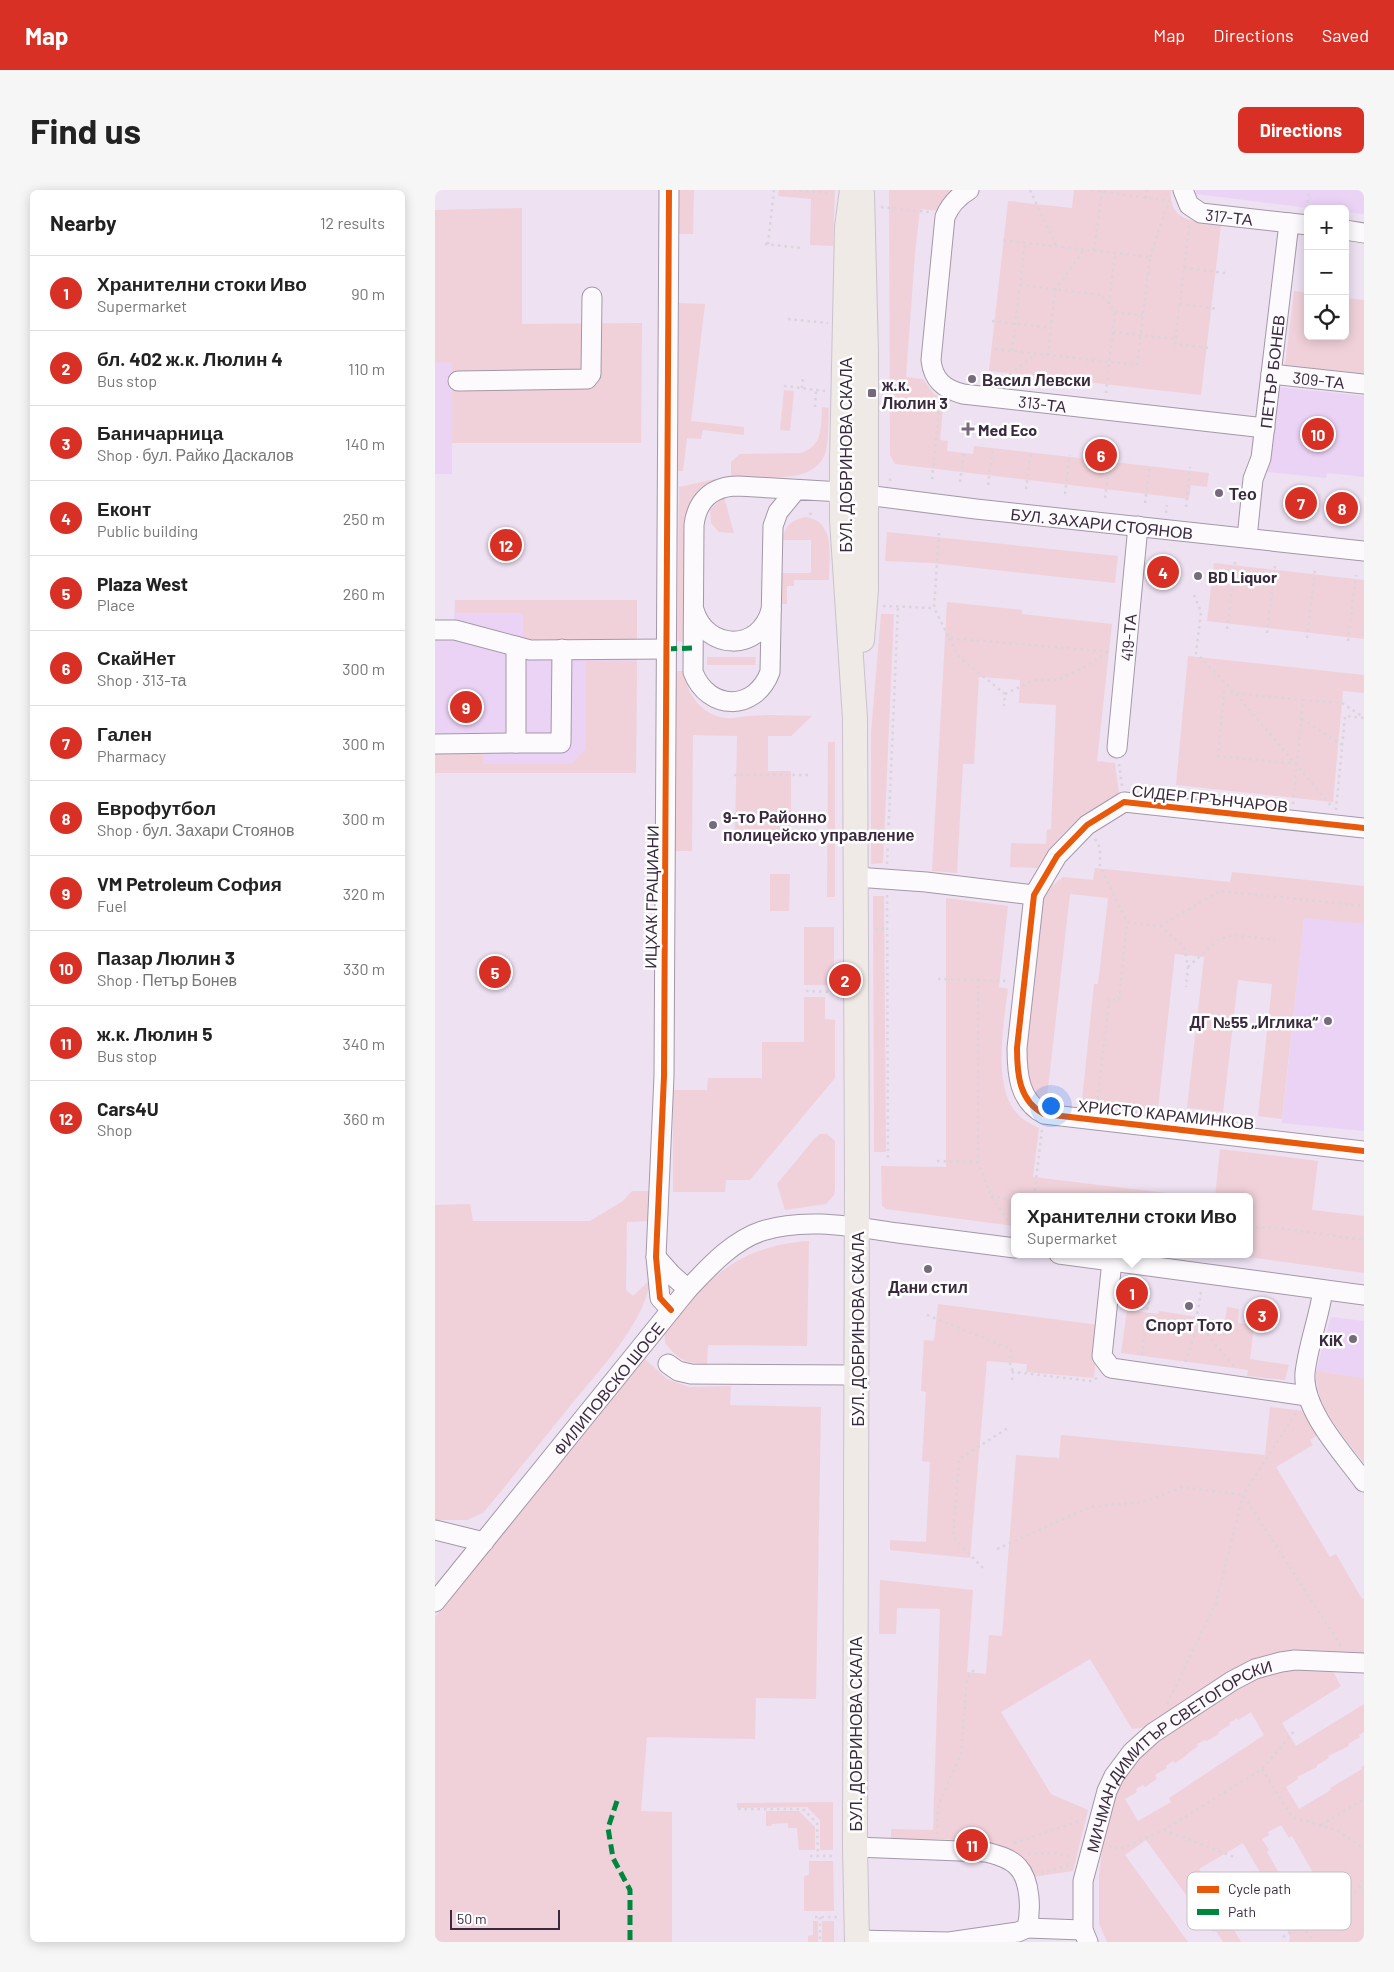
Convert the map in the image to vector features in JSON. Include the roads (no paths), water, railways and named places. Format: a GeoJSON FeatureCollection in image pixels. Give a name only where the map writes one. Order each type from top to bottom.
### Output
{"type":"FeatureCollection","features":[{"type":"Feature","properties":{"kind":"main road","name":"БУЛ. ДОБРИНОВА СКАЛА"},"geometry":{"type":"LineString","coordinates":[[845,192],[847,227],[842,492],[855,719],[857,1228],[847,1852],[857,1941]]}},
{"type":"Feature","properties":{"kind":"main road","name":"БУЛ. ДОБРИНОВА СКАЛА"},"geometry":{"type":"LineString","coordinates":[[855,719],[866,589],[866,354],[870,198]]}},
{"type":"Feature","properties":{"kind":"street","name":"ИЦХАК ГРАЦИАНИ"},"geometry":{"type":"LineString","coordinates":[[669,190],[664,1076],[657,1257],[660,1298],[671,1310]]}},
{"type":"Feature","properties":{"kind":"street","name":"313-ТА"},"geometry":{"type":"LineString","coordinates":[[969,190],[957,198],[949,207],[946,215],[931,360],[935,378],[942,385],[951,390],[981,396],[1265,428]]}},
{"type":"Feature","properties":{"kind":"street","name":"317-ТА"},"geometry":{"type":"LineString","coordinates":[[1183,190],[1185,198],[1191,207],[1201,213],[1289,223]]}},
{"type":"Feature","properties":{"kind":"street"},"geometry":{"type":"LineString","coordinates":[[1289,223],[1304,225]]}},
{"type":"Feature","properties":{"kind":"street","name":"ПЕТЪР БОНЕВ"},"geometry":{"type":"LineString","coordinates":[[1247,538],[1253,478],[1261,458],[1265,428],[1289,223]]}},
{"type":"Feature","properties":{"kind":"street"},"geometry":{"type":"LineString","coordinates":[[1349,231],[1364,233]]}},
{"type":"Feature","properties":{"kind":"street"},"geometry":{"type":"LineString","coordinates":[[458,381],[587,379],[591,374],[592,297]]}},
{"type":"Feature","properties":{"kind":"street","name":"309-ТА"},"geometry":{"type":"LineString","coordinates":[[1271,374],[1364,384]]}},
{"type":"Feature","properties":{"kind":"street","name":"БУЛ. ЗАХАРИ СТОЯНОВ"},"geometry":{"type":"LineString","coordinates":[[796,490],[778,512],[773,526],[770,672],[761,689],[745,699],[736,702],[717,699],[709,695],[696,680],[692,662],[694,525],[695,515],[704,499],[711,492],[729,486],[842,492],[1364,551]]}},
{"type":"Feature","properties":{"kind":"street","name":"419-ТА"},"geometry":{"type":"LineString","coordinates":[[1117,748],[1117,652],[1138,526]]}},
{"type":"Feature","properties":{"kind":"street"},"geometry":{"type":"LineString","coordinates":[[693,601],[697,620],[702,628],[709,634],[727,641],[746,639],[754,634],[767,620],[772,602]]}},
{"type":"Feature","properties":{"kind":"street"},"geometry":{"type":"LineString","coordinates":[[435,630],[455,630],[530,650],[667,649]]}},
{"type":"Feature","properties":{"kind":"street"},"geometry":{"type":"LineString","coordinates":[[516,646],[516,743]]}},
{"type":"Feature","properties":{"kind":"street"},"geometry":{"type":"LineString","coordinates":[[435,744],[561,743],[562,649]]}},
{"type":"Feature","properties":{"kind":"street","name":"СИДЕР ГРЪНЧАРОВ"},"geometry":{"type":"LineString","coordinates":[[1034,895],[1057,856],[1087,825],[1124,802],[1364,828]]}},
{"type":"Feature","properties":{"kind":"street"},"geometry":{"type":"LineString","coordinates":[[856,877],[1034,895]]}},
{"type":"Feature","properties":{"kind":"street","name":"ХРИСТО КАРАМИНКОВ"},"geometry":{"type":"LineString","coordinates":[[1034,895],[1017,1048],[1019,1076],[1026,1100],[1034,1108],[1043,1114],[1364,1151]]}},
{"type":"Feature","properties":{"kind":"street","name":"ФИЛИПОВСКО ШОСЕ"},"geometry":{"type":"LineString","coordinates":[[435,1602],[688,1289],[729,1250],[761,1231],[784,1226],[824,1224],[1011,1247]]}},
{"type":"Feature","properties":{"kind":"street"},"geometry":{"type":"LineString","coordinates":[[657,1257],[672,1275],[688,1289]]}},
{"type":"Feature","properties":{"kind":"street"},"geometry":{"type":"LineString","coordinates":[[1089,1258],[1364,1295]]}},
{"type":"Feature","properties":{"kind":"street"},"geometry":{"type":"LineString","coordinates":[[1112,1261],[1102,1356],[1111,1368],[1307,1396]]}},
{"type":"Feature","properties":{"kind":"street"},"geometry":{"type":"LineString","coordinates":[[1323,1290],[1305,1370],[1307,1396],[1315,1415],[1364,1482]]}},
{"type":"Feature","properties":{"kind":"street"},"geometry":{"type":"LineString","coordinates":[[668,1364],[678,1370],[691,1374],[856,1375]]}},
{"type":"Feature","properties":{"kind":"street"},"geometry":{"type":"LineString","coordinates":[[437,1536],[484,1542]]}},
{"type":"Feature","properties":{"kind":"street","name":"МИЧМАН ДИМИТЪР СВЕТОГОРСКИ"},"geometry":{"type":"LineString","coordinates":[[1085,1936],[1083,1881],[1102,1806],[1114,1776],[1142,1742],[1243,1674],[1267,1665],[1288,1661],[1358,1663]]}},
{"type":"Feature","properties":{"kind":"street"},"geometry":{"type":"LineString","coordinates":[[847,1852],[937,1850],[986,1852],[1008,1850],[1024,1878],[1029,1902],[1027,1928]]}},
{"type":"Feature","properties":{"kind":"street"},"geometry":{"type":"LineString","coordinates":[[857,1941],[949,1942],[1018,1932],[1027,1928],[1085,1936]]}},
{"type":"Feature","properties":{"kind":"place","name":"Васил Левски"},"geometry":{"type":"Point","coordinates":[972,379]}},
{"type":"Feature","properties":{"kind":"place","name":"ж.к. Люлин 3"},"geometry":{"type":"Point","coordinates":[872,393]}},
{"type":"Feature","properties":{"kind":"place","name":"Med Eco"},"geometry":{"type":"Point","coordinates":[968,429]}},
{"type":"Feature","properties":{"kind":"place","name":"Пазар Люлин 3"},"geometry":{"type":"Point","coordinates":[1318,434]}},
{"type":"Feature","properties":{"kind":"place","name":"СкайНет"},"geometry":{"type":"Point","coordinates":[1101,455]}},
{"type":"Feature","properties":{"kind":"place","name":"Тео"},"geometry":{"type":"Point","coordinates":[1219,493]}},
{"type":"Feature","properties":{"kind":"place","name":"Гален"},"geometry":{"type":"Point","coordinates":[1301,503]}},
{"type":"Feature","properties":{"kind":"place","name":"Еврофутбол"},"geometry":{"type":"Point","coordinates":[1342,508]}},
{"type":"Feature","properties":{"kind":"place","name":"Cars4U"},"geometry":{"type":"Point","coordinates":[506,545]}},
{"type":"Feature","properties":{"kind":"place","name":"Еконт"},"geometry":{"type":"Point","coordinates":[1163,572]}},
{"type":"Feature","properties":{"kind":"place","name":"BD Liquor"},"geometry":{"type":"Point","coordinates":[1198,576]}},
{"type":"Feature","properties":{"kind":"place","name":"VM Petroleum София"},"geometry":{"type":"Point","coordinates":[466,707]}},
{"type":"Feature","properties":{"kind":"place","name":"9-то Районно полицейско управление"},"geometry":{"type":"Point","coordinates":[713,825]}},
{"type":"Feature","properties":{"kind":"place","name":"Plaza West"},"geometry":{"type":"Point","coordinates":[495,972]}},
{"type":"Feature","properties":{"kind":"place","name":"бл. 402 ж.к. Люлин 4"},"geometry":{"type":"Point","coordinates":[845,980]}},
{"type":"Feature","properties":{"kind":"place","name":"ДГ №55 „Иглика“"},"geometry":{"type":"Point","coordinates":[1328,1021]}},
{"type":"Feature","properties":{"kind":"place","name":"Дани стил"},"geometry":{"type":"Point","coordinates":[928,1269]}},
{"type":"Feature","properties":{"kind":"place","name":"Хранителни стоки Иво"},"geometry":{"type":"Point","coordinates":[1132,1293]}},
{"type":"Feature","properties":{"kind":"place","name":"Спорт Тото"},"geometry":{"type":"Point","coordinates":[1189,1306]}},
{"type":"Feature","properties":{"kind":"place","name":"Баничарница"},"geometry":{"type":"Point","coordinates":[1262,1315]}},
{"type":"Feature","properties":{"kind":"place","name":"KiK"},"geometry":{"type":"Point","coordinates":[1353,1339]}},
{"type":"Feature","properties":{"kind":"place","name":"ж.к. Люлин 5"},"geometry":{"type":"Point","coordinates":[972,1845]}}]}
